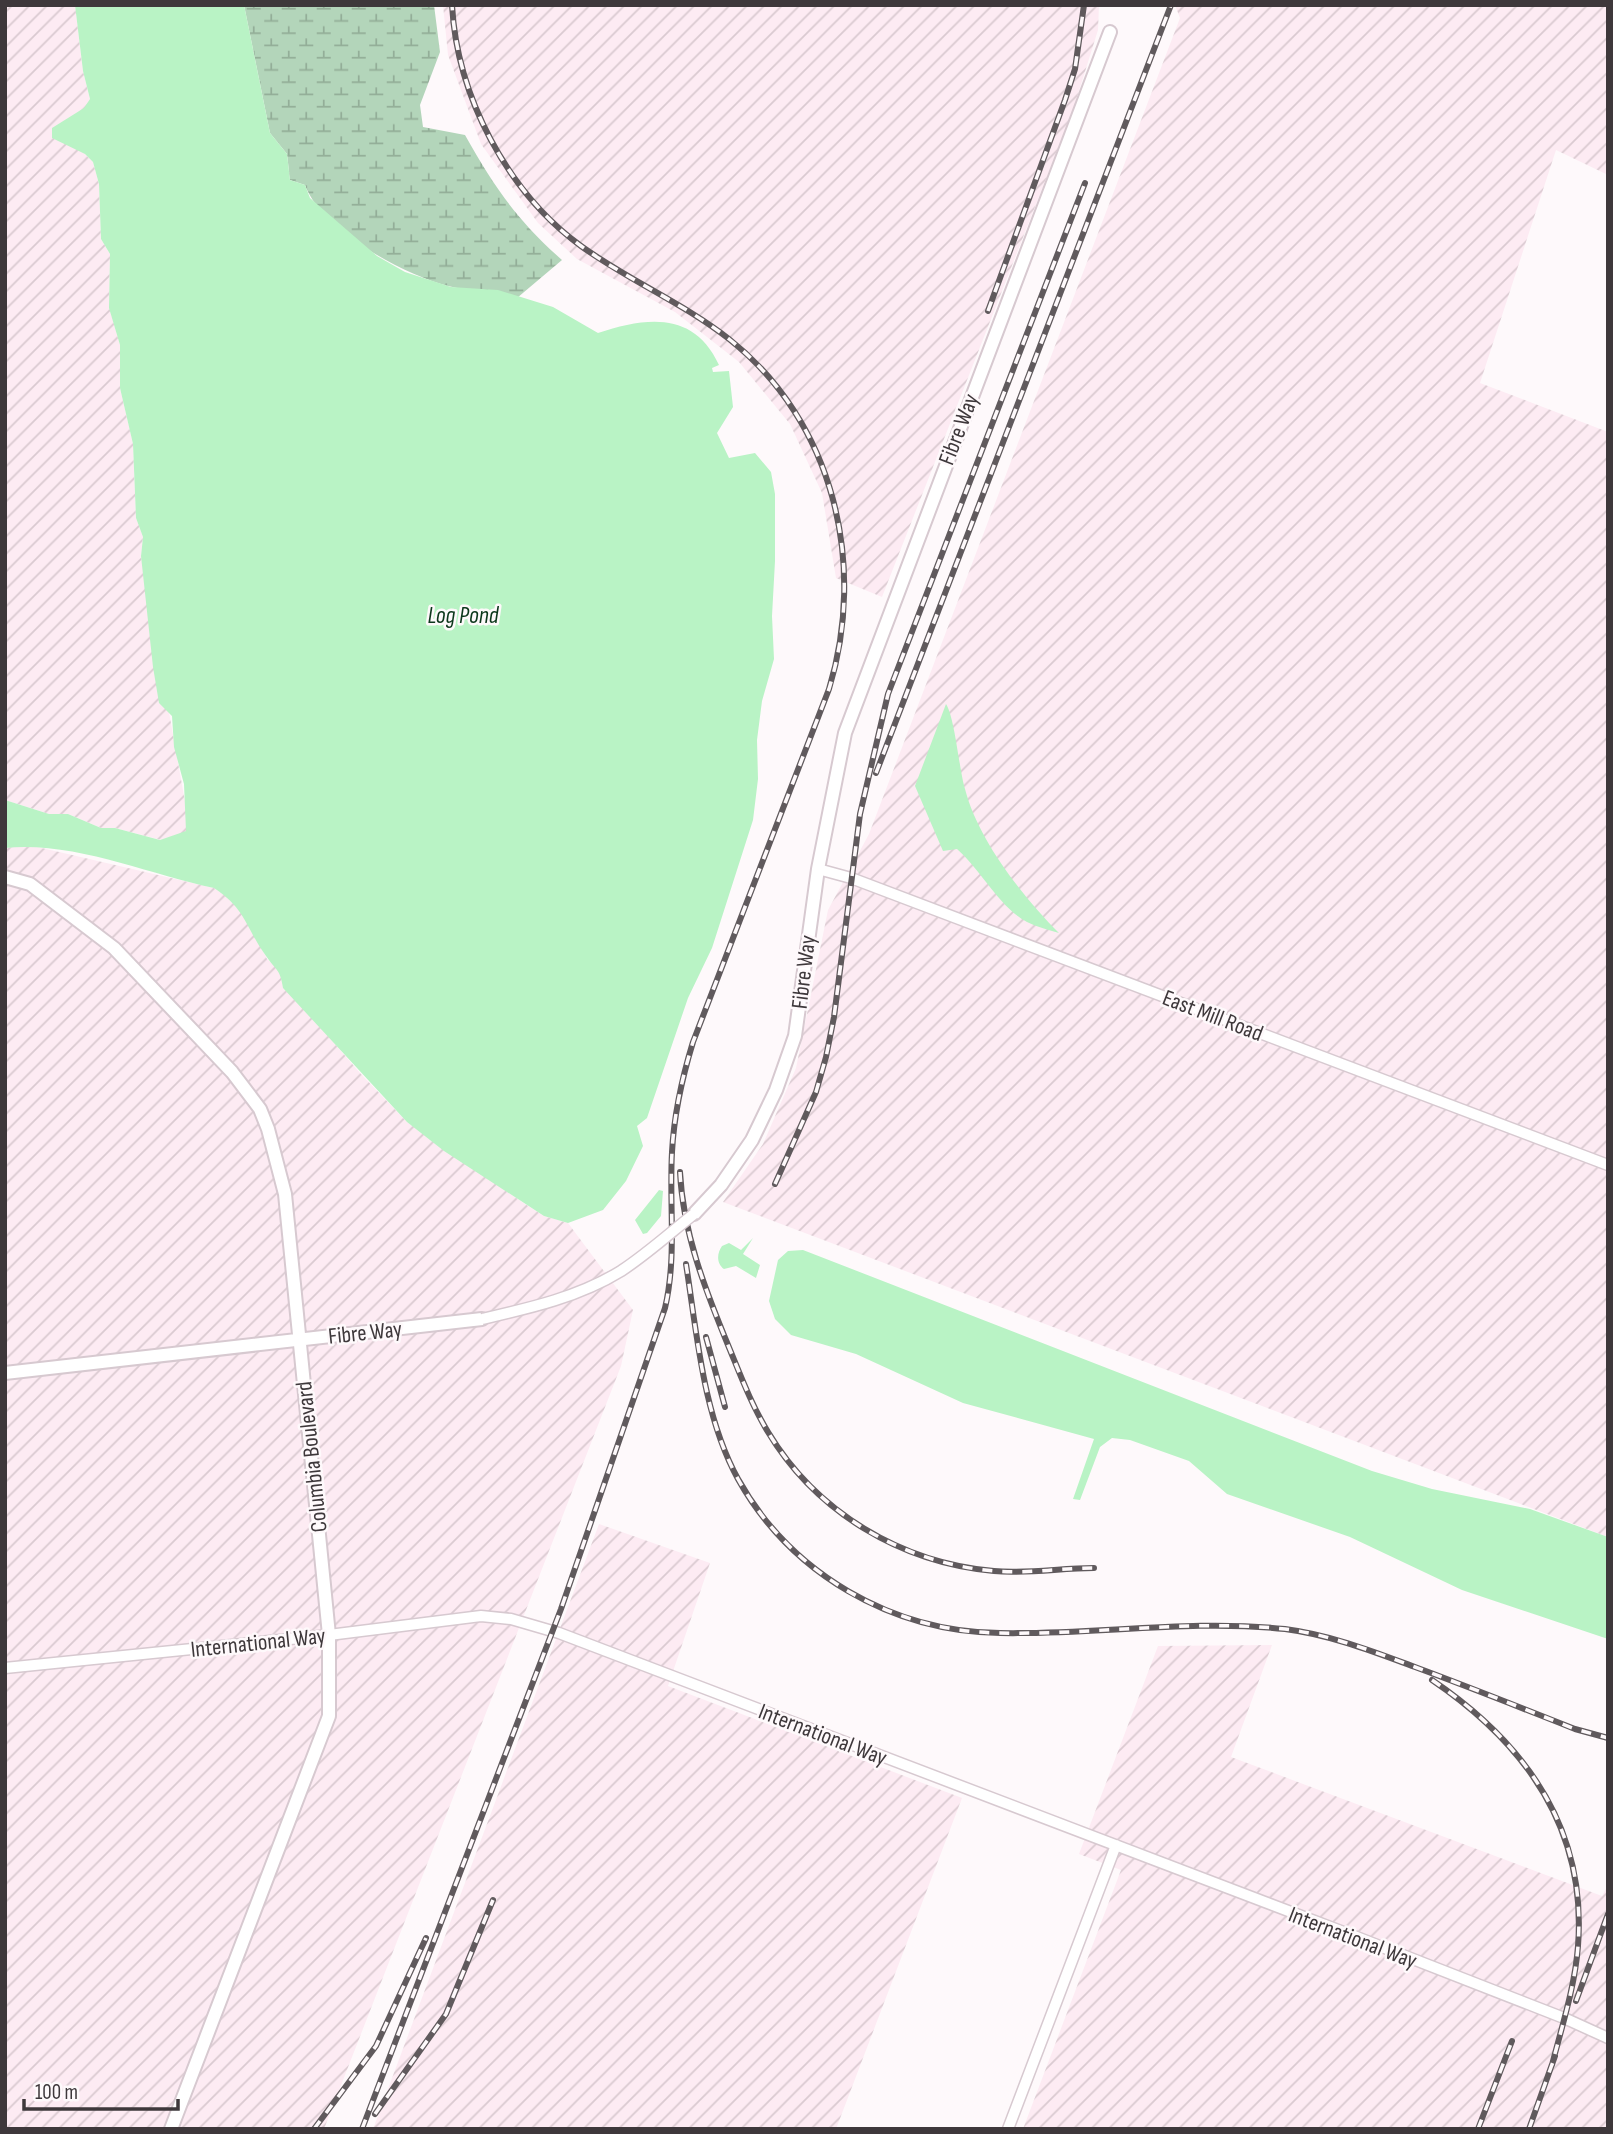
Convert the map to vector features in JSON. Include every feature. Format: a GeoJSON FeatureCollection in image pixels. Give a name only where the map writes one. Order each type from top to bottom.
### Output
{"type":"FeatureCollection","features":[{"type":"Feature","properties":{"kind":"street","name":"Fibre Way"},"geometry":{"type":"LineString","coordinates":[[5,1373],[482,1319],[541,1306],[590,1287],[622,1270],[694,1214],[721,1185],[752,1140],[776,1090],[795,1035],[818,869],[845,733],[863,677],[1110,32]]}},
{"type":"Feature","properties":{"kind":"street","name":"East Mill Road"},"geometry":{"type":"LineString","coordinates":[[818,869],[851,878],[1608,1165]]}},
{"type":"Feature","properties":{"kind":"street","name":"Columbia Boulevard"},"geometry":{"type":"LineString","coordinates":[[5,877],[30,884],[114,948],[232,1072],[260,1110],[273,1140],[285,1194],[329,1635],[329,1716],[172,2129]]}},
{"type":"Feature","properties":{"kind":"street","name":"International Way"},"geometry":{"type":"LineString","coordinates":[[5,1668],[329,1635],[481,1616],[511,1619],[559,1633],[1116,1845],[1564,2018],[1608,2038]]}},
{"type":"Feature","properties":{"kind":"street"},"geometry":{"type":"LineString","coordinates":[[1009,2129],[1116,1845]]}},
{"type":"Feature","properties":{"kind":"shaded area"},"geometry":{"type":"Polygon","coordinates":[[[5,5],[75,5],[83,71],[90,99],[85,108],[85,154],[93,162],[99,184],[101,239],[110,254],[109,307],[120,345],[120,388],[133,444],[136,518],[143,537],[141,556],[186,807],[186,832],[161,840],[115,828],[101,828],[68,814],[49,814],[5,800],[5,5]]]}},
{"type":"Feature","properties":{"kind":"shaded area"},"geometry":{"type":"Polygon","coordinates":[[[443,5],[1099,5],[1098,30],[1073,110],[882,597],[836,578],[822,493],[790,424],[739,362],[675,312],[577,259],[538,223],[481,144],[448,55],[443,5]]]}},
{"type":"Feature","properties":{"kind":"shaded area"},"geometry":{"type":"Polygon","coordinates":[[[1175,5],[1608,5],[1608,175],[1556,150],[1480,383],[1608,432],[1608,1537],[723,1202],[763,1144],[796,1068],[828,910],[869,834],[1180,18],[1175,5]]]}},
{"type":"Feature","properties":{"kind":"shaded area"},"geometry":{"type":"Polygon","coordinates":[[[29,845],[214,888],[231,899],[247,919],[267,959],[280,970],[283,988],[407,1122],[544,1216],[568,1223],[633,1310],[621,1366],[324,2129],[5,2129],[5,848],[29,845]]]}},
{"type":"Feature","properties":{"kind":"shaded area"},"geometry":{"type":"Polygon","coordinates":[[[599,1524],[710,1563],[668,1686],[962,1798],[836,2129],[373,2129],[599,1524]]]}},
{"type":"Feature","properties":{"kind":"shaded area"},"geometry":{"type":"Polygon","coordinates":[[[1272,1645],[1231,1757],[1602,1896],[1608,1885],[1608,2129],[1023,2129],[1121,1870],[1079,1854],[1158,1646],[1272,1645]]]}},
{"type":"Feature","properties":{"kind":"green space"},"geometry":{"type":"Polygon","coordinates":[[[244,5],[434,5],[440,52],[420,105],[423,127],[465,135],[508,202],[532,231],[562,260],[517,298],[457,288],[430,280],[387,261],[346,234],[314,202],[305,185],[290,180],[287,154],[270,133],[244,5]]]}},
{"type":"Feature","properties":{"kind":"water","name":"Log Pond"},"geometry":{"type":"Polygon","coordinates":[[[75,5],[244,5],[270,133],[287,154],[290,180],[305,185],[310,198],[377,256],[405,272],[451,287],[498,290],[553,307],[598,333],[651,322],[683,327],[709,347],[719,365],[712,368],[713,372],[729,371],[733,407],[717,433],[729,458],[755,453],[771,472],[775,494],[772,616],[774,659],[762,701],[753,820],[712,948],[688,998],[647,1118],[637,1126],[643,1146],[626,1181],[603,1210],[568,1223],[544,1216],[444,1151],[407,1122],[283,988],[279,973],[239,912],[214,888],[84,854],[31,847],[5,848],[5,800],[49,814],[68,814],[101,828],[115,828],[160,840],[186,831],[184,784],[174,747],[172,716],[159,703],[153,667],[141,556],[143,537],[136,518],[133,444],[120,388],[120,345],[109,308],[110,254],[101,239],[99,184],[93,162],[85,154],[52,138],[52,128],[84,108],[90,99],[83,71],[75,5]]]}},
{"type":"Feature","properties":{"kind":"water"},"geometry":{"type":"Polygon","coordinates":[[[946,704],[952,720],[965,789],[980,828],[1003,867],[1059,933],[1031,924],[1017,916],[957,849],[943,851],[915,786],[946,704]]]}},
{"type":"Feature","properties":{"kind":"water"},"geometry":{"type":"Polygon","coordinates":[[[659,1190],[663,1191],[661,1216],[647,1233],[643,1234],[635,1220],[659,1190]]]}},
{"type":"Feature","properties":{"kind":"water"},"geometry":{"type":"Polygon","coordinates":[[[753,1238],[743,1254],[760,1265],[756,1278],[736,1266],[724,1269],[721,1267],[718,1258],[722,1246],[729,1243],[741,1250],[753,1238]]]}},
{"type":"Feature","properties":{"kind":"water"},"geometry":{"type":"Polygon","coordinates":[[[803,1250],[1372,1471],[1432,1489],[1530,1509],[1608,1537],[1608,1639],[1462,1590],[1350,1537],[1227,1494],[1189,1461],[1130,1440],[1112,1438],[1100,1447],[1080,1500],[1073,1499],[1094,1439],[963,1403],[856,1354],[791,1335],[775,1319],[769,1301],[778,1260],[788,1251],[803,1250]]]}},
{"type":"Feature","properties":{"kind":"railway"},"geometry":{"type":"LineString","coordinates":[[362,2129],[561,1609],[665,1308],[672,1250],[673,1138],[685,1069],[829,689],[840,641],[844,593],[842,545],[833,498],[817,453],[794,411],[765,373],[729,339],[581,246],[554,224],[530,198],[509,170],[476,107],[464,73],[452,5]]}},
{"type":"Feature","properties":{"kind":"railway"},"geometry":{"type":"LineString","coordinates":[[988,311],[1075,69],[1084,5]]}},
{"type":"Feature","properties":{"kind":"railway"},"geometry":{"type":"LineString","coordinates":[[876,773],[1171,5]]}},
{"type":"Feature","properties":{"kind":"railway"},"geometry":{"type":"LineString","coordinates":[[775,1184],[816,1092],[826,1057],[834,1017],[860,814],[888,694],[1085,183]]}},
{"type":"Feature","properties":{"kind":"railway"},"geometry":{"type":"LineString","coordinates":[[680,1172],[682,1195],[696,1260],[741,1378],[768,1432],[810,1486],[836,1509],[864,1528],[894,1545],[926,1557],[994,1571],[1094,1568]]}},
{"type":"Feature","properties":{"kind":"railway"},"geometry":{"type":"LineString","coordinates":[[686,1264],[709,1401],[726,1454],[738,1479],[760,1513],[786,1543],[816,1569],[848,1591],[884,1609],[921,1622],[960,1630],[1035,1633],[1178,1626],[1249,1626],[1302,1632],[1367,1650],[1575,1729],[1608,1738]]}},
{"type":"Feature","properties":{"kind":"railway"},"geometry":{"type":"LineString","coordinates":[[706,1337],[725,1407]]}},
{"type":"Feature","properties":{"kind":"railway"},"geometry":{"type":"LineString","coordinates":[[1432,1680],[1495,1732],[1521,1761],[1543,1792],[1560,1827],[1572,1864],[1578,1903],[1578,1946],[1571,1991],[1552,2065]]}},
{"type":"Feature","properties":{"kind":"railway"},"geometry":{"type":"LineString","coordinates":[[375,2114],[446,2014],[493,1900]]}},
{"type":"Feature","properties":{"kind":"railway"},"geometry":{"type":"LineString","coordinates":[[1576,2001],[1608,1914]]}},
{"type":"Feature","properties":{"kind":"railway"},"geometry":{"type":"LineString","coordinates":[[314,2129],[376,2046],[426,1938]]}},
{"type":"Feature","properties":{"kind":"railway"},"geometry":{"type":"LineString","coordinates":[[1478,2129],[1512,2041]]}},
{"type":"Feature","properties":{"kind":"railway"},"geometry":{"type":"LineString","coordinates":[[1529,2129],[1555,2056]]}}]}
